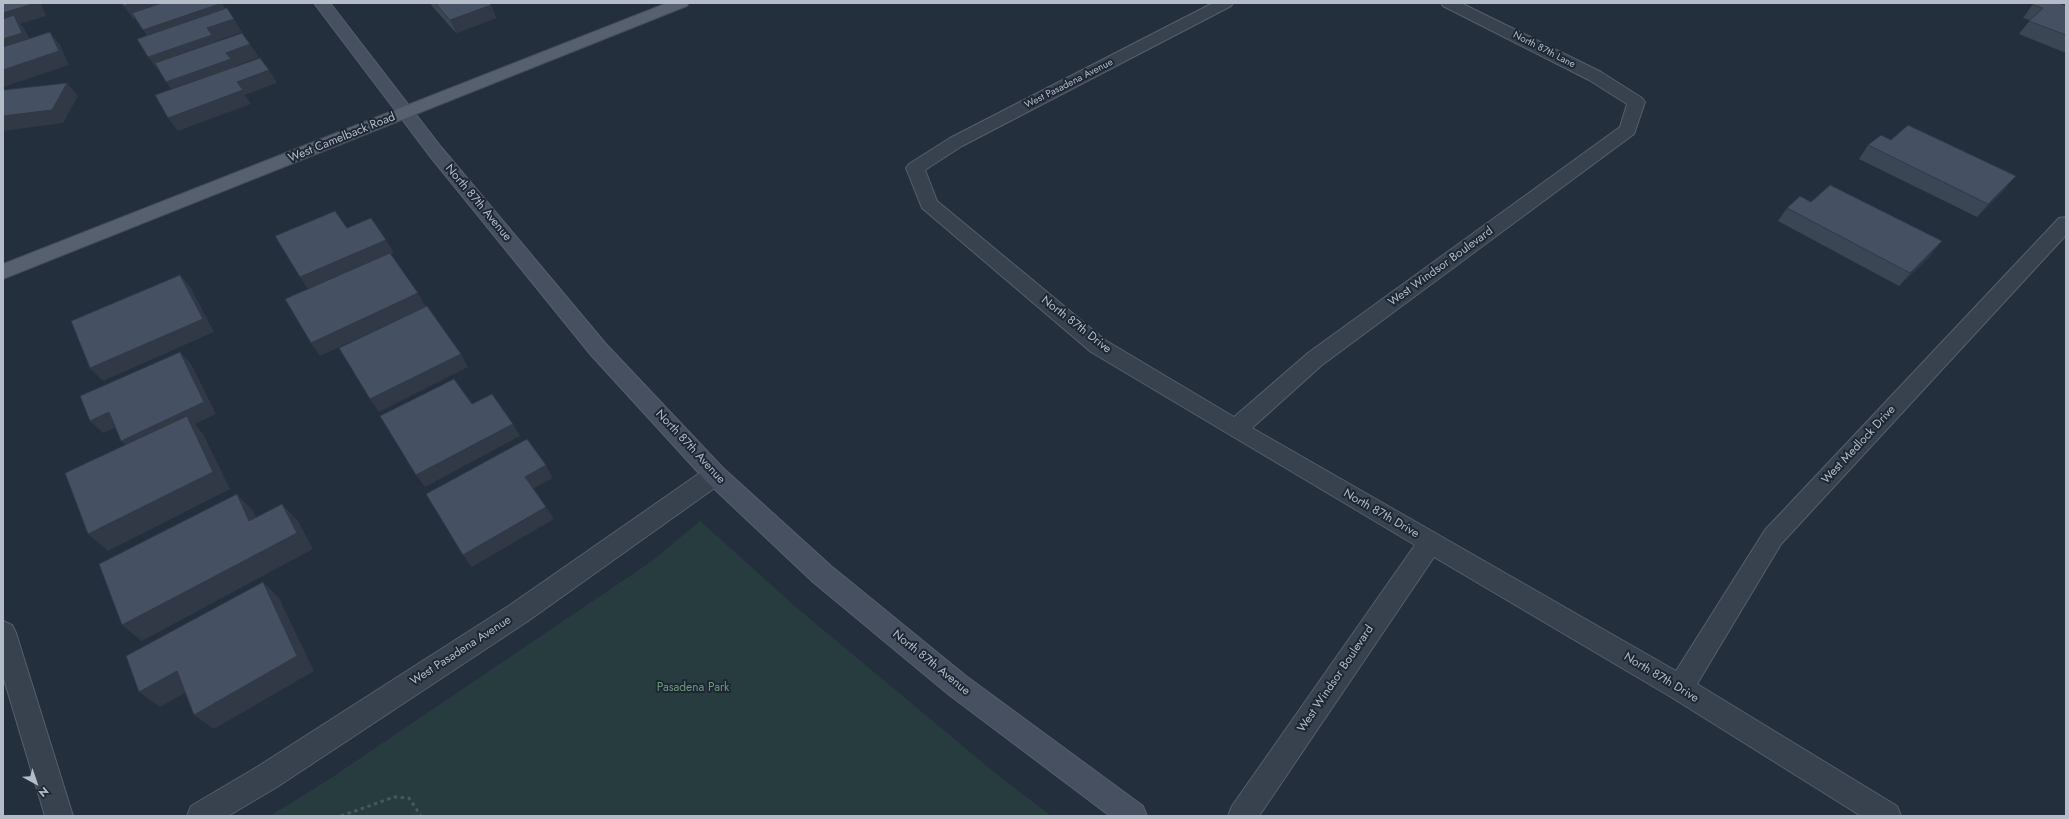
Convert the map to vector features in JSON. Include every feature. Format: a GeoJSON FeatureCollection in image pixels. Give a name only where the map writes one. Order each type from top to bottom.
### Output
{"type":"FeatureCollection","features":[{"type":"Feature","properties":{"kind":"main road","name":"West Camelback Road"},"geometry":{"type":"LineString","coordinates":[[3,272],[681,3]]}},
{"type":"Feature","properties":{"kind":"street","name":"North 87th Avenue"},"geometry":{"type":"LineString","coordinates":[[322,3],[434,151],[598,349],[715,475],[822,574],[957,685],[1134,816]]}},
{"type":"Feature","properties":{"kind":"street","name":"West Pasadena Avenue"},"geometry":{"type":"LineString","coordinates":[[915,168],[956,142],[1225,3]]}},
{"type":"Feature","properties":{"kind":"street","name":"North 87th Lane"},"geometry":{"type":"LineString","coordinates":[[1449,3],[1595,76],[1636,102]]}},
{"type":"Feature","properties":{"kind":"street","name":"West Windsor Boulevard"},"geometry":{"type":"LineString","coordinates":[[1236,429],[1315,359],[1628,130],[1636,102]]}},
{"type":"Feature","properties":{"kind":"street","name":"North 87th Drive"},"geometry":{"type":"LineString","coordinates":[[915,168],[929,204],[1098,346],[1236,429],[1680,688],[1887,816]]}},
{"type":"Feature","properties":{"kind":"street","name":"West Medlock Drive"},"geometry":{"type":"LineString","coordinates":[[1680,688],[1773,537],[2066,223]]}},
{"type":"Feature","properties":{"kind":"street","name":"West Pasadena Avenue"},"geometry":{"type":"LineString","coordinates":[[201,816],[267,777],[513,617],[715,475]]}},
{"type":"Feature","properties":{"kind":"street","name":"West Windsor Boulevard"},"geometry":{"type":"LineString","coordinates":[[1242,816],[1430,542]]}},
{"type":"Feature","properties":{"kind":"street"},"geometry":{"type":"LineString","coordinates":[[3,633],[59,816]]}},
{"type":"Feature","properties":{"kind":"path"},"geometry":{"type":"LineString","coordinates":[[341,816],[394,797],[409,798],[421,816]]}},
{"type":"Feature","properties":{"kind":"green space","name":"Pasadena Park"},"geometry":{"type":"Polygon","coordinates":[[[700,521],[797,608],[994,772],[1051,816],[270,816],[328,780],[652,561],[700,521]]]}},
{"type":"Feature","properties":{"kind":"building"},"geometry":{"type":"Polygon","coordinates":[[[3,3],[36,3],[3,13],[3,3]]]}},
{"type":"Feature","properties":{"kind":"building"},"geometry":{"type":"Polygon","coordinates":[[[122,3],[132,3],[124,6],[122,3]]]}},
{"type":"Feature","properties":{"kind":"building"},"geometry":{"type":"Polygon","coordinates":[[[162,3],[222,3],[143,30],[132,13],[162,3]]]}},
{"type":"Feature","properties":{"kind":"building"},"geometry":{"type":"Polygon","coordinates":[[[435,3],[489,3],[491,5],[450,20],[435,3]]]}},
{"type":"Feature","properties":{"kind":"building"},"geometry":{"type":"Polygon","coordinates":[[[2035,3],[2059,3],[2066,6],[2066,35],[2029,21],[2043,8],[2033,5],[2035,3]]]}},
{"type":"Feature","properties":{"kind":"building"},"geometry":{"type":"Polygon","coordinates":[[[227,8],[234,19],[207,28],[212,35],[148,57],[137,39],[227,8]]]}},
{"type":"Feature","properties":{"kind":"building"},"geometry":{"type":"Polygon","coordinates":[[[14,15],[22,33],[3,39],[3,19],[14,15]]]}},
{"type":"Feature","properties":{"kind":"building"},"geometry":{"type":"Polygon","coordinates":[[[50,32],[59,51],[3,70],[3,47],[50,32]]]}},
{"type":"Feature","properties":{"kind":"building"},"geometry":{"type":"Polygon","coordinates":[[[242,33],[250,44],[226,53],[231,59],[166,82],[155,63],[242,33]]]}},
{"type":"Feature","properties":{"kind":"building"},"geometry":{"type":"Polygon","coordinates":[[[260,58],[269,70],[237,82],[243,90],[168,118],[155,95],[260,58]]]}},
{"type":"Feature","properties":{"kind":"building"},"geometry":{"type":"Polygon","coordinates":[[[67,83],[52,110],[3,116],[3,90],[67,83]]]}},
{"type":"Feature","properties":{"kind":"building"},"geometry":{"type":"Polygon","coordinates":[[[1908,125],[2016,176],[1988,204],[1868,145],[1881,135],[1891,140],[1908,125]]]}},
{"type":"Feature","properties":{"kind":"building"},"geometry":{"type":"Polygon","coordinates":[[[1830,185],[1942,241],[1910,273],[1787,208],[1800,196],[1811,202],[1830,185]]]}},
{"type":"Feature","properties":{"kind":"building"},"geometry":{"type":"Polygon","coordinates":[[[335,211],[347,228],[371,218],[386,240],[300,277],[275,236],[335,211]]]}},
{"type":"Feature","properties":{"kind":"building"},"geometry":{"type":"Polygon","coordinates":[[[390,253],[418,293],[311,343],[285,299],[390,253]]]}},
{"type":"Feature","properties":{"kind":"building"},"geometry":{"type":"Polygon","coordinates":[[[180,275],[203,319],[90,368],[71,321],[180,275]]]}},
{"type":"Feature","properties":{"kind":"building"},"geometry":{"type":"Polygon","coordinates":[[[427,306],[461,354],[370,399],[339,348],[427,306]]]}},
{"type":"Feature","properties":{"kind":"building"},"geometry":{"type":"Polygon","coordinates":[[[180,352],[204,402],[121,441],[109,412],[90,421],[80,396],[180,352]]]}},
{"type":"Feature","properties":{"kind":"building"},"geometry":{"type":"Polygon","coordinates":[[[454,379],[472,404],[492,394],[513,424],[416,475],[380,416],[454,379]]]}},
{"type":"Feature","properties":{"kind":"building"},"geometry":{"type":"Polygon","coordinates":[[[187,416],[213,472],[88,534],[65,473],[187,416]]]}},
{"type":"Feature","properties":{"kind":"building"},"geometry":{"type":"Polygon","coordinates":[[[527,439],[546,465],[525,477],[546,507],[463,555],[426,494],[527,439]]]}},
{"type":"Feature","properties":{"kind":"building"},"geometry":{"type":"Polygon","coordinates":[[[237,494],[249,521],[282,504],[297,533],[122,625],[99,564],[237,494]]]}},
{"type":"Feature","properties":{"kind":"building"},"geometry":{"type":"Polygon","coordinates":[[[263,582],[297,656],[194,715],[177,671],[139,692],[126,656],[263,582]]]}}]}
